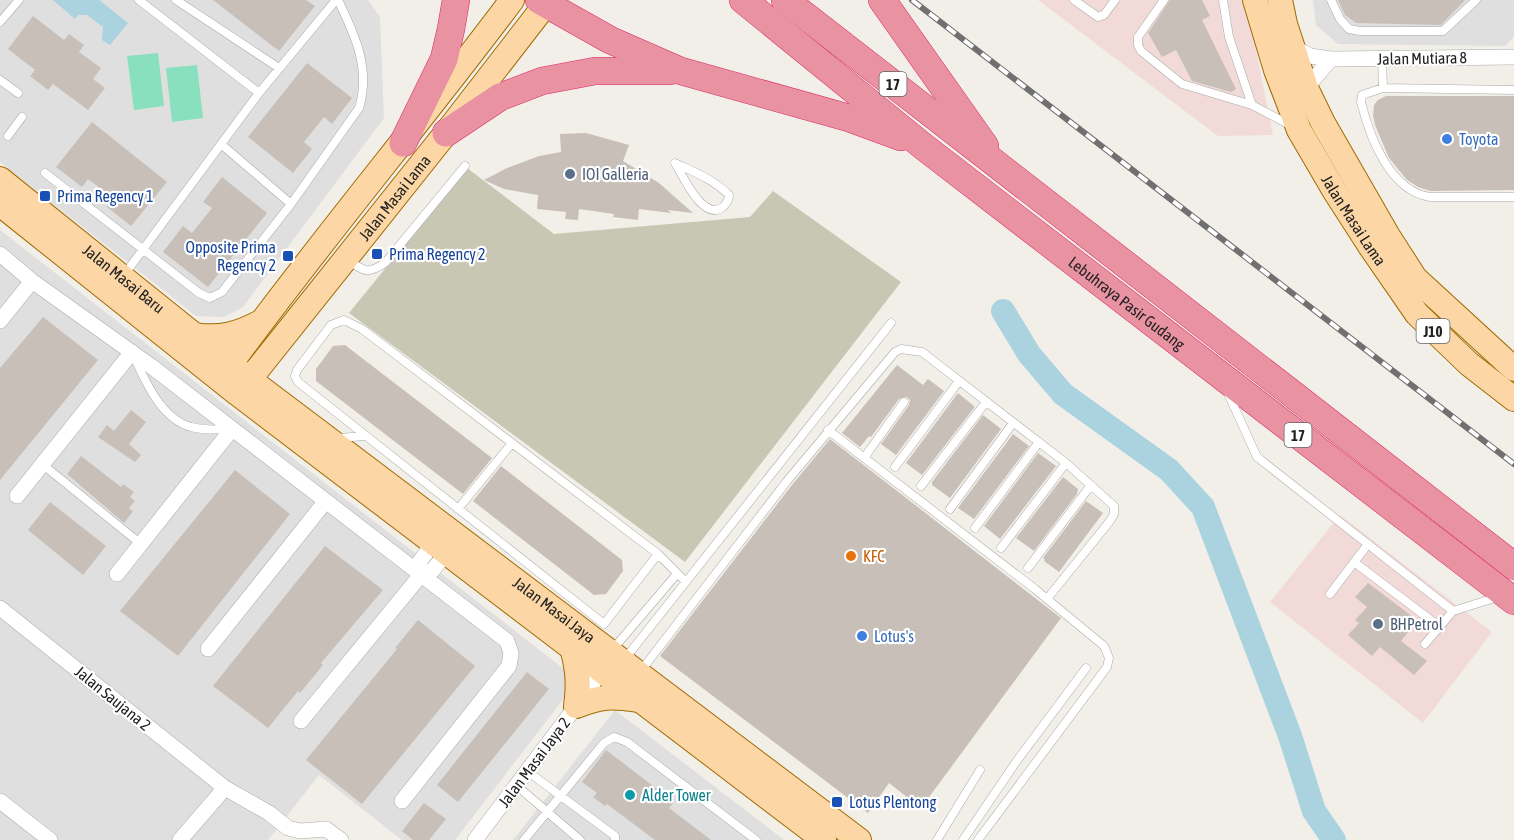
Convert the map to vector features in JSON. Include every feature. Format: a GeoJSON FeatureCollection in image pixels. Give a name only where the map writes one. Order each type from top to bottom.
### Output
{"type":"FeatureCollection","features":[{"type":"Feature","properties":{"kind":"highway"},"geometry":{"type":"LineString","coordinates":[[403,143],[444,59],[456,0]]}},
{"type":"Feature","properties":{"kind":"highway","name":"Lebuhraya Pasir Gudang"},"geometry":{"type":"LineString","coordinates":[[742,0],[924,147],[1509,598]]}},
{"type":"Feature","properties":{"kind":"highway","name":"Lebuhraya Pasir Gudang"},"geometry":{"type":"LineString","coordinates":[[785,0],[1514,566]]}},
{"type":"Feature","properties":{"kind":"highway"},"geometry":{"type":"LineString","coordinates":[[882,0],[1002,169]]}},
{"type":"Feature","properties":{"kind":"highway"},"geometry":{"type":"LineString","coordinates":[[544,2],[610,40],[681,71],[849,118],[924,147]]}},
{"type":"Feature","properties":{"kind":"highway"},"geometry":{"type":"LineString","coordinates":[[446,133],[500,97],[542,81],[596,71],[681,71]]}},
{"type":"Feature","properties":{"kind":"main road","name":"Jalan Masai Lama"},"geometry":{"type":"LineString","coordinates":[[234,379],[262,321],[403,143],[512,0]]}},
{"type":"Feature","properties":{"kind":"main road","name":"Jalan Masai Lama"},"geometry":{"type":"LineString","coordinates":[[1256,0],[1276,70],[1299,130],[1334,190],[1417,314],[1469,364],[1514,399]]}},
{"type":"Feature","properties":{"kind":"main road","name":"Jalan Masai Lama"},"geometry":{"type":"LineString","coordinates":[[1280,0],[1306,88],[1356,182],[1415,278],[1514,369]]}},
{"type":"Feature","properties":{"kind":"main road","name":"Jalan Masai Lama"},"geometry":{"type":"LineString","coordinates":[[234,379],[277,345],[446,133],[544,2]]}},
{"type":"Feature","properties":{"kind":"main road","name":"Jalan Masai Baru"},"geometry":{"type":"LineString","coordinates":[[0,179],[195,335],[234,379]]}},
{"type":"Feature","properties":{"kind":"main road","name":"Jalan Masai Baru"},"geometry":{"type":"LineString","coordinates":[[0,204],[234,379]]}},
{"type":"Feature","properties":{"kind":"main road"},"geometry":{"type":"LineString","coordinates":[[195,335],[211,338],[226,337],[240,333],[262,321]]}},
{"type":"Feature","properties":{"kind":"main road"},"geometry":{"type":"LineString","coordinates":[[277,345],[270,378],[271,389],[283,404]]}},
{"type":"Feature","properties":{"kind":"main road","name":"Jalan Masai Jaya"},"geometry":{"type":"LineString","coordinates":[[234,379],[283,404],[331,439],[439,547],[528,581],[641,700],[824,840]]}},
{"type":"Feature","properties":{"kind":"main road","name":"Jalan Masai Jaya"},"geometry":{"type":"LineString","coordinates":[[234,379],[439,547],[572,648],[612,669],[859,840]]}},
{"type":"Feature","properties":{"kind":"main road"},"geometry":{"type":"LineString","coordinates":[[572,648],[579,677],[576,706],[611,696],[641,700]]}},
{"type":"Feature","properties":{"kind":"street","name":"Jalan Mutiara 8"},"geometry":{"type":"LineString","coordinates":[[1293,47],[1310,56],[1331,59],[1514,57]]}},
{"type":"Feature","properties":{"kind":"street"},"geometry":{"type":"LineString","coordinates":[[1306,88],[1331,59]]}},
{"type":"Feature","properties":{"kind":"street"},"geometry":{"type":"LineString","coordinates":[[0,254],[32,281],[132,352],[326,502],[439,547],[507,641],[510,647],[510,660],[509,666],[402,801]]}},
{"type":"Feature","properties":{"kind":"street"},"geometry":{"type":"LineString","coordinates":[[0,321],[32,281]]}},
{"type":"Feature","properties":{"kind":"street"},"geometry":{"type":"LineString","coordinates":[[17,496],[132,352]]}},
{"type":"Feature","properties":{"kind":"street"},"geometry":{"type":"LineString","coordinates":[[117,574],[232,429]]}},
{"type":"Feature","properties":{"kind":"street"},"geometry":{"type":"LineString","coordinates":[[208,649],[326,502]]}},
{"type":"Feature","properties":{"kind":"street"},"geometry":{"type":"LineString","coordinates":[[301,721],[439,547]]}},
{"type":"Feature","properties":{"kind":"street","name":"Jalan Saujana 2"},"geometry":{"type":"LineString","coordinates":[[0,608],[225,788],[269,813],[288,828],[300,831],[326,829],[341,840]]}},
{"type":"Feature","properties":{"kind":"street","name":"Jalan Masai Jaya 2"},"geometry":{"type":"LineString","coordinates":[[475,840],[576,706],[612,669]]}},
{"type":"Feature","properties":{"kind":"street"},"geometry":{"type":"LineString","coordinates":[[180,840],[225,788]]}},
{"type":"Feature","properties":{"kind":"street"},"geometry":{"type":"LineString","coordinates":[[2,807],[50,840]]}},
{"type":"Feature","properties":{"kind":"lane"},"geometry":{"type":"LineString","coordinates":[[0,22],[18,0]]}},
{"type":"Feature","properties":{"kind":"lane"},"geometry":{"type":"LineString","coordinates":[[139,0],[258,93]]}},
{"type":"Feature","properties":{"kind":"lane"},"geometry":{"type":"LineString","coordinates":[[176,0],[279,68]]}},
{"type":"Feature","properties":{"kind":"lane"},"geometry":{"type":"LineString","coordinates":[[45,173],[143,249],[199,293],[210,298],[222,292],[291,204],[360,108],[364,92],[364,75],[356,36],[337,0],[258,93],[221,144],[143,249],[123,276]]}},
{"type":"Feature","properties":{"kind":"lane"},"geometry":{"type":"LineString","coordinates":[[1074,0],[1101,16],[1115,0]]}},
{"type":"Feature","properties":{"kind":"lane"},"geometry":{"type":"LineString","coordinates":[[1164,0],[1138,37],[1141,51],[1182,84],[1252,105],[1299,130]]}},
{"type":"Feature","properties":{"kind":"lane"},"geometry":{"type":"LineString","coordinates":[[1223,0],[1229,37],[1252,105]]}},
{"type":"Feature","properties":{"kind":"lane"},"geometry":{"type":"LineString","coordinates":[[1331,0],[1340,18],[1349,29],[1443,31],[1476,0]]}},
{"type":"Feature","properties":{"kind":"lane"},"geometry":{"type":"LineString","coordinates":[[1382,58],[1383,88]]}},
{"type":"Feature","properties":{"kind":"lane"},"geometry":{"type":"LineString","coordinates":[[0,80],[18,93]]}},
{"type":"Feature","properties":{"kind":"lane"},"geometry":{"type":"LineString","coordinates":[[1514,90],[1383,88],[1365,93],[1362,95],[1361,102],[1378,147],[1392,174],[1405,188],[1416,194],[1430,197],[1514,197]]}},
{"type":"Feature","properties":{"kind":"lane"},"geometry":{"type":"LineString","coordinates":[[8,136],[22,117]]}},
{"type":"Feature","properties":{"kind":"lane"},"geometry":{"type":"LineString","coordinates":[[221,144],[291,204]]}},
{"type":"Feature","properties":{"kind":"lane"},"geometry":{"type":"LineString","coordinates":[[675,163],[709,179],[729,195],[729,200],[720,209],[710,210],[703,206],[675,163]]}},
{"type":"Feature","properties":{"kind":"lane"},"geometry":{"type":"LineString","coordinates":[[346,258],[363,270],[373,271],[385,263],[465,166]]}},
{"type":"Feature","properties":{"kind":"lane"},"geometry":{"type":"LineString","coordinates":[[658,554],[604,624],[522,559],[439,547],[365,436],[297,382],[295,376],[297,370],[331,325],[344,320],[362,329],[658,554],[676,575],[686,582]]}},
{"type":"Feature","properties":{"kind":"lane"},"geometry":{"type":"LineString","coordinates":[[612,669],[686,582],[891,322]]}},
{"type":"Feature","properties":{"kind":"lane"},"geometry":{"type":"LineString","coordinates":[[612,669],[828,430],[895,352],[901,349],[922,352],[1066,463],[1114,506],[1114,514],[1100,535],[1047,599]]}},
{"type":"Feature","properties":{"kind":"lane"},"geometry":{"type":"LineString","coordinates":[[132,352],[155,399],[184,425],[199,429],[232,429]]}},
{"type":"Feature","properties":{"kind":"lane"},"geometry":{"type":"LineString","coordinates":[[1219,374],[1257,457],[1453,611]]}},
{"type":"Feature","properties":{"kind":"lane"},"geometry":{"type":"LineString","coordinates":[[892,472],[959,381]]}},
{"type":"Feature","properties":{"kind":"lane"},"geometry":{"type":"LineString","coordinates":[[864,458],[904,402]]}},
{"type":"Feature","properties":{"kind":"lane"},"geometry":{"type":"LineString","coordinates":[[917,491],[986,402]]}},
{"type":"Feature","properties":{"kind":"lane"},"geometry":{"type":"LineString","coordinates":[[946,513],[1013,423]]}},
{"type":"Feature","properties":{"kind":"lane"},"geometry":{"type":"LineString","coordinates":[[828,430],[864,458],[892,472],[1024,573],[1047,599],[1104,646],[1108,652],[1109,662],[1104,671],[978,840]]}},
{"type":"Feature","properties":{"kind":"lane"},"geometry":{"type":"LineString","coordinates":[[331,439],[365,436]]}},
{"type":"Feature","properties":{"kind":"lane"},"geometry":{"type":"LineString","coordinates":[[971,532],[1039,442]]}},
{"type":"Feature","properties":{"kind":"lane"},"geometry":{"type":"LineString","coordinates":[[439,547],[512,443]]}},
{"type":"Feature","properties":{"kind":"lane"},"geometry":{"type":"LineString","coordinates":[[997,552],[1066,463]]}},
{"type":"Feature","properties":{"kind":"lane"},"geometry":{"type":"LineString","coordinates":[[42,464],[141,544]]}},
{"type":"Feature","properties":{"kind":"lane"},"geometry":{"type":"LineString","coordinates":[[1024,573],[1091,485]]}},
{"type":"Feature","properties":{"kind":"lane"},"geometry":{"type":"LineString","coordinates":[[1330,594],[1368,544]]}},
{"type":"Feature","properties":{"kind":"lane"},"geometry":{"type":"LineString","coordinates":[[522,559],[528,581]]}},
{"type":"Feature","properties":{"kind":"lane"},"geometry":{"type":"LineString","coordinates":[[1354,562],[1440,627]]}},
{"type":"Feature","properties":{"kind":"lane"},"geometry":{"type":"LineString","coordinates":[[612,669],[676,575]]}},
{"type":"Feature","properties":{"kind":"lane"},"geometry":{"type":"LineString","coordinates":[[1425,644],[1453,611],[1509,598]]}},
{"type":"Feature","properties":{"kind":"lane"},"geometry":{"type":"LineString","coordinates":[[963,840],[1016,762],[1086,668]]}},
{"type":"Feature","properties":{"kind":"lane"},"geometry":{"type":"LineString","coordinates":[[524,840],[604,743],[614,737],[627,742],[756,840]]}},
{"type":"Feature","properties":{"kind":"lane"},"geometry":{"type":"LineString","coordinates":[[937,840],[980,770]]}},
{"type":"Feature","properties":{"kind":"lane"},"geometry":{"type":"LineString","coordinates":[[527,771],[615,836],[615,840]]}},
{"type":"Feature","properties":{"kind":"lane"},"geometry":{"type":"LineString","coordinates":[[516,785],[580,840]]}},
{"type":"Feature","properties":{"kind":"shaded area"},"geometry":{"type":"Polygon","coordinates":[[[0,0],[368,0],[380,17],[384,118],[243,307],[224,317],[196,316],[0,162],[0,0]]]}},
{"type":"Feature","properties":{"kind":"shaded area"},"geometry":{"type":"Polygon","coordinates":[[[1038,0],[1246,0],[1273,135],[1218,136],[1038,0]]]}},
{"type":"Feature","properties":{"kind":"shaded area"},"geometry":{"type":"Polygon","coordinates":[[[1313,0],[1514,0],[1514,36],[1506,46],[1338,44],[1316,25],[1313,0]]]}},
{"type":"Feature","properties":{"kind":"shaded area"},"geometry":{"type":"Polygon","coordinates":[[[467,168],[554,234],[750,217],[773,191],[901,282],[685,562],[349,313],[467,168]]]}},
{"type":"Feature","properties":{"kind":"shaded area"},"geometry":{"type":"Polygon","coordinates":[[[0,230],[578,680],[455,840],[402,840],[319,775],[268,840],[0,840],[0,230]]]}},
{"type":"Feature","properties":{"kind":"shaded area"},"geometry":{"type":"Polygon","coordinates":[[[1340,515],[1492,632],[1423,723],[1270,602],[1340,515]]]}},
{"type":"Feature","properties":{"kind":"shaded area"},"geometry":{"type":"Polygon","coordinates":[[[615,710],[784,840],[513,840],[615,710]]]}},
{"type":"Feature","properties":{"kind":"green space"},"geometry":{"type":"Polygon","coordinates":[[[158,53],[164,106],[134,110],[127,56],[158,53]]]}},
{"type":"Feature","properties":{"kind":"green space"},"geometry":{"type":"Polygon","coordinates":[[[197,65],[203,118],[172,122],[166,68],[197,65]]]}},
{"type":"Feature","properties":{"kind":"water"},"geometry":{"type":"Polygon","coordinates":[[[53,0],[99,0],[128,23],[110,45],[102,40],[103,27],[87,15],[78,15],[75,19],[53,0]]]}},
{"type":"Feature","properties":{"kind":"building"},"geometry":{"type":"Polygon","coordinates":[[[213,0],[306,0],[315,6],[279,51],[213,0]]]}},
{"type":"Feature","properties":{"kind":"building"},"geometry":{"type":"Polygon","coordinates":[[[1170,0],[1202,0],[1210,16],[1202,20],[1236,89],[1231,92],[1192,81],[1176,50],[1162,57],[1148,33],[1170,0]]]}},
{"type":"Feature","properties":{"kind":"building"},"geometry":{"type":"Polygon","coordinates":[[[1338,0],[1465,0],[1441,25],[1356,23],[1345,15],[1338,0]]]}},
{"type":"Feature","properties":{"kind":"building"},"geometry":{"type":"Polygon","coordinates":[[[33,16],[64,40],[69,34],[84,45],[79,52],[101,68],[93,79],[105,88],[88,110],[53,84],[48,90],[30,76],[35,70],[8,49],[33,16]]]}},
{"type":"Feature","properties":{"kind":"building"},"geometry":{"type":"Polygon","coordinates":[[[307,63],[352,98],[332,124],[324,117],[304,142],[312,149],[293,173],[248,137],[307,63]]]}},
{"type":"Feature","properties":{"kind":"building","name":"Toyota"},"geometry":{"type":"Polygon","coordinates":[[[1386,96],[1514,96],[1514,190],[1430,191],[1407,180],[1389,158],[1375,125],[1374,105],[1386,96]]]}},
{"type":"Feature","properties":{"kind":"building"},"geometry":{"type":"Polygon","coordinates":[[[92,122],[167,182],[131,226],[107,207],[113,198],[88,179],[82,187],[56,167],[92,122]]]}},
{"type":"Feature","properties":{"kind":"building","name":"IOI Galleria"},"geometry":{"type":"Polygon","coordinates":[[[586,133],[629,145],[623,161],[659,183],[693,213],[639,209],[638,220],[579,209],[578,220],[565,219],[566,212],[537,209],[538,195],[504,189],[484,180],[539,156],[561,152],[560,134],[586,133]]]}},
{"type":"Feature","properties":{"kind":"building"},"geometry":{"type":"Polygon","coordinates":[[[222,177],[267,213],[208,287],[163,252],[183,226],[192,233],[212,208],[203,202],[222,177]]]}},
{"type":"Feature","properties":{"kind":"building"},"geometry":{"type":"Polygon","coordinates":[[[43,317],[98,360],[0,480],[0,368],[43,317]]]}},
{"type":"Feature","properties":{"kind":"building"},"geometry":{"type":"Polygon","coordinates":[[[345,345],[492,458],[463,494],[316,381],[316,369],[333,346],[345,345]]]}},
{"type":"Feature","properties":{"kind":"building"},"geometry":{"type":"Polygon","coordinates":[[[897,365],[923,385],[928,379],[944,391],[896,455],[881,444],[909,405],[910,400],[907,397],[899,399],[871,437],[869,436],[860,447],[842,433],[897,365]]]}},
{"type":"Feature","properties":{"kind":"building"},"geometry":{"type":"Polygon","coordinates":[[[958,393],[974,408],[922,475],[906,463],[958,393]]]}},
{"type":"Feature","properties":{"kind":"building"},"geometry":{"type":"Polygon","coordinates":[[[131,410],[146,422],[129,444],[141,455],[135,462],[98,437],[107,425],[114,431],[131,410]]]}},
{"type":"Feature","properties":{"kind":"building"},"geometry":{"type":"Polygon","coordinates":[[[983,415],[1001,429],[950,498],[932,485],[932,482],[983,415]]]}},
{"type":"Feature","properties":{"kind":"building"},"geometry":{"type":"Polygon","coordinates":[[[1013,434],[1029,446],[974,519],[958,508],[1013,434]]]}},
{"type":"Feature","properties":{"kind":"building","name":"Lotus's"},"geometry":{"type":"Polygon","coordinates":[[[830,439],[1061,618],[921,808],[889,783],[868,813],[660,656],[830,439]]]}},
{"type":"Feature","properties":{"kind":"building"},"geometry":{"type":"Polygon","coordinates":[[[1038,453],[1056,466],[1000,539],[984,526],[1038,453]]]}},
{"type":"Feature","properties":{"kind":"building"},"geometry":{"type":"Polygon","coordinates":[[[81,456],[121,487],[123,484],[134,492],[130,497],[135,501],[129,508],[133,511],[124,523],[67,474],[81,456]]]}},
{"type":"Feature","properties":{"kind":"building"},"geometry":{"type":"Polygon","coordinates":[[[501,466],[622,560],[623,571],[606,594],[594,595],[473,501],[501,466]]]}},
{"type":"Feature","properties":{"kind":"building"},"geometry":{"type":"Polygon","coordinates":[[[235,470],[290,514],[178,656],[120,611],[235,470]]]}},
{"type":"Feature","properties":{"kind":"building"},"geometry":{"type":"Polygon","coordinates":[[[1063,477],[1078,489],[1077,494],[1034,551],[1016,538],[1063,477]]]}},
{"type":"Feature","properties":{"kind":"building"},"geometry":{"type":"Polygon","coordinates":[[[1086,501],[1103,513],[1059,572],[1043,558],[1086,501]]]}},
{"type":"Feature","properties":{"kind":"building"},"geometry":{"type":"Polygon","coordinates":[[[50,502],[106,546],[83,575],[28,530],[50,502]]]}},
{"type":"Feature","properties":{"kind":"building"},"geometry":{"type":"Polygon","coordinates":[[[325,546],[383,590],[321,663],[323,665],[300,693],[298,691],[268,728],[213,686],[325,546]]]}},
{"type":"Feature","properties":{"kind":"building"},"geometry":{"type":"Polygon","coordinates":[[[1368,583],[1417,620],[1401,641],[1427,661],[1414,675],[1380,647],[1372,656],[1348,635],[1359,623],[1355,620],[1367,607],[1355,597],[1368,583]]]}},
{"type":"Feature","properties":{"kind":"building"},"geometry":{"type":"Polygon","coordinates":[[[418,620],[475,666],[362,804],[306,760],[418,620]]]}},
{"type":"Feature","properties":{"kind":"building"},"geometry":{"type":"Polygon","coordinates":[[[527,672],[549,689],[458,802],[437,785],[527,672]]]}},
{"type":"Feature","properties":{"kind":"building","name":"Alder Tower"},"geometry":{"type":"Polygon","coordinates":[[[606,750],[674,802],[669,808],[711,840],[655,840],[607,804],[605,806],[593,797],[597,793],[582,782],[606,750]]]}},
{"type":"Feature","properties":{"kind":"building"},"geometry":{"type":"Polygon","coordinates":[[[424,803],[446,819],[429,840],[413,840],[402,831],[424,803]]]}},
{"type":"Feature","properties":{"kind":"waterway"},"geometry":{"type":"LineString","coordinates":[[1003,311],[1029,354],[1063,394],[1169,470],[1203,507],[1290,736],[1314,811],[1334,840]]}},
{"type":"Feature","properties":{"kind":"railway"},"geometry":{"type":"LineString","coordinates":[[912,0],[1514,464]]}},
{"type":"Feature","properties":{"kind":"place","name":"Toyota"},"geometry":{"type":"Point","coordinates":[1447,139]}},
{"type":"Feature","properties":{"kind":"place","name":"IOI Galleria"},"geometry":{"type":"Point","coordinates":[570,174]}},
{"type":"Feature","properties":{"kind":"place","name":"Prima Regency 1"},"geometry":{"type":"Point","coordinates":[45,196]}},
{"type":"Feature","properties":{"kind":"place","name":"Prima Regency 2"},"geometry":{"type":"Point","coordinates":[377,254]}},
{"type":"Feature","properties":{"kind":"place","name":"Opposite Prima Regency 2"},"geometry":{"type":"Point","coordinates":[288,256]}},
{"type":"Feature","properties":{"kind":"place","name":"KFC"},"geometry":{"type":"Point","coordinates":[851,556]}},
{"type":"Feature","properties":{"kind":"place","name":"BHPetrol"},"geometry":{"type":"Point","coordinates":[1378,624]}},
{"type":"Feature","properties":{"kind":"place","name":"Lotus's"},"geometry":{"type":"Point","coordinates":[862,636]}},
{"type":"Feature","properties":{"kind":"place","name":"Alder Tower"},"geometry":{"type":"Point","coordinates":[630,795]}},
{"type":"Feature","properties":{"kind":"place","name":"Lotus Plentong"},"geometry":{"type":"Point","coordinates":[837,802]}}]}
